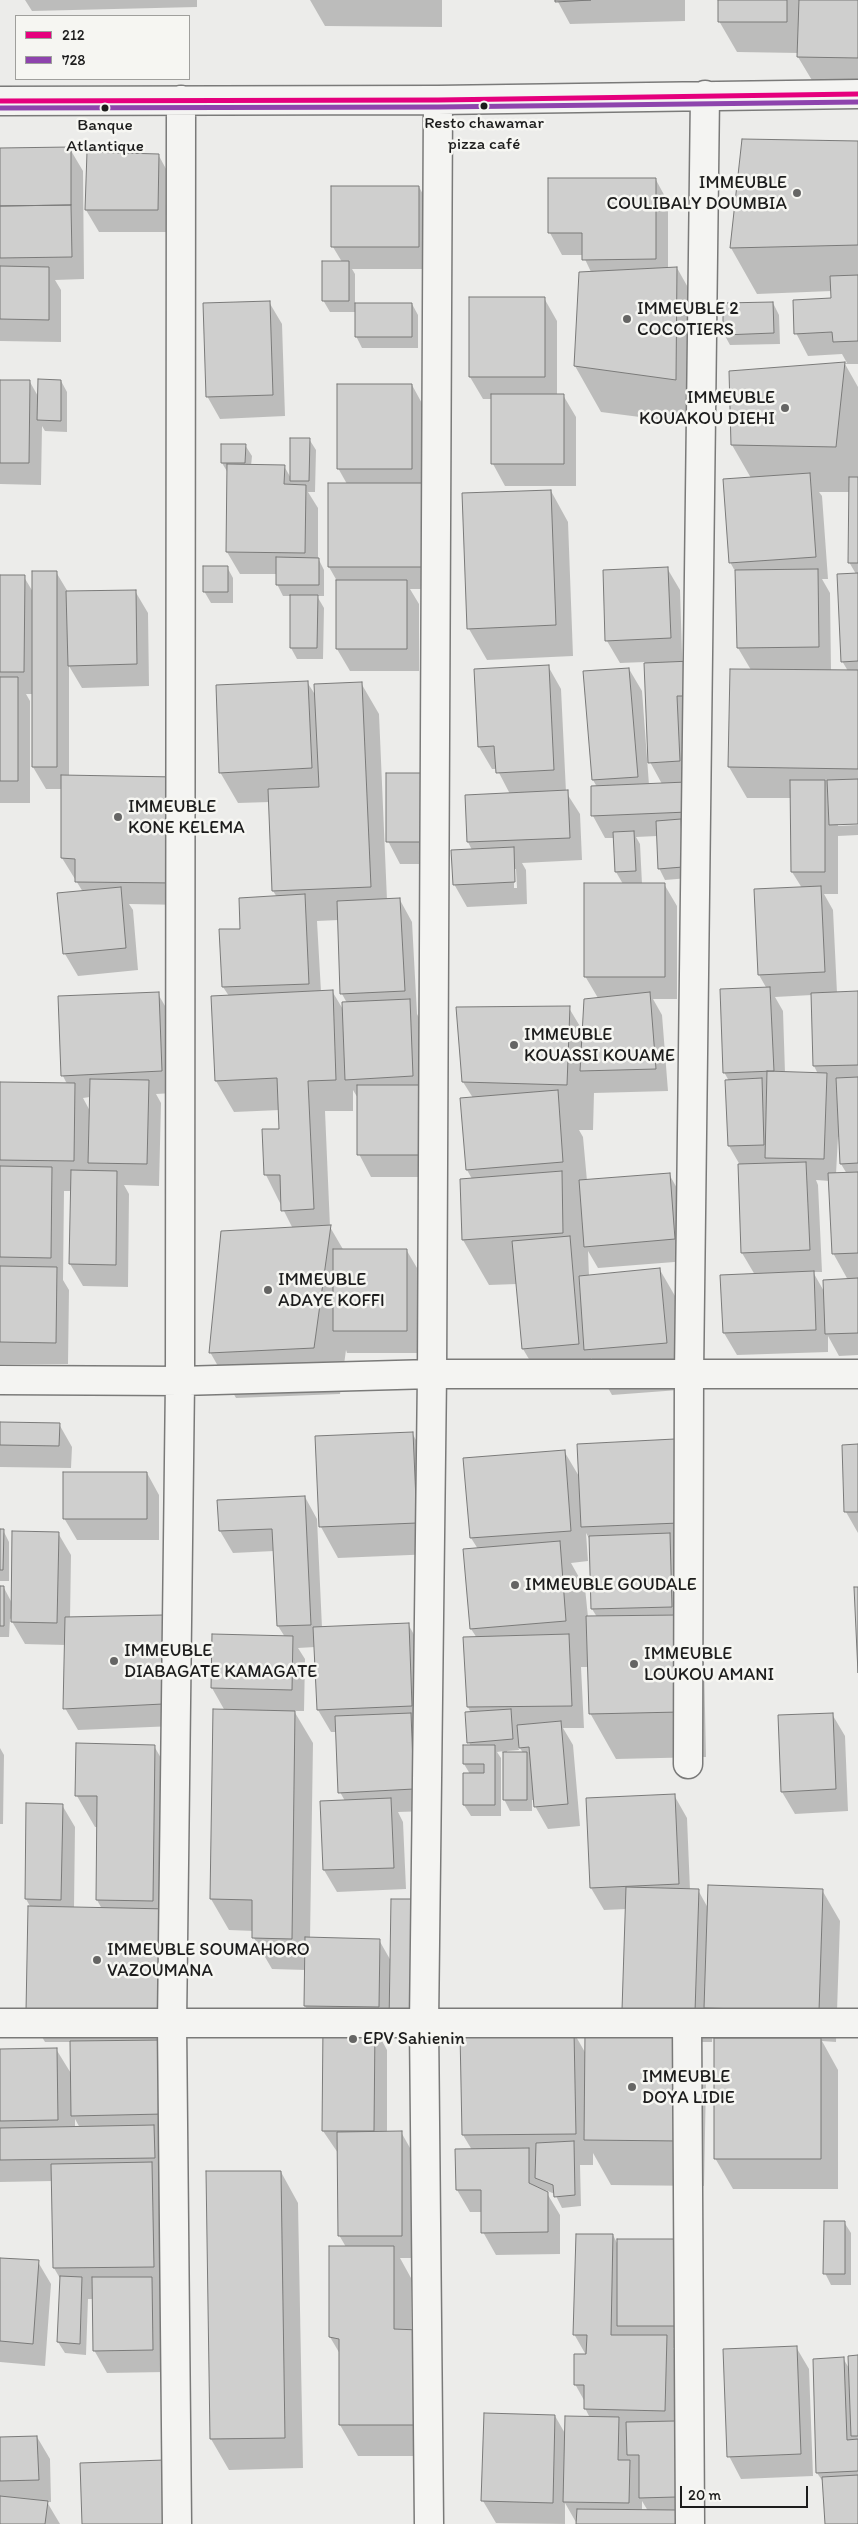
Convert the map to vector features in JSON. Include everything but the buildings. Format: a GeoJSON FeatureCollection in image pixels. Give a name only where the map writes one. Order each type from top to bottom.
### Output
{"type":"FeatureCollection","features":[{"type":"Feature","properties":{"kind":"street"},"geometry":{"type":"LineString","coordinates":[[0,101],[438,100],[858,94]]}},
{"type":"Feature","properties":{"kind":"street"},"geometry":{"type":"LineString","coordinates":[[688,1764],[689,1373],[705,95]]}},
{"type":"Feature","properties":{"kind":"street"},"geometry":{"type":"LineString","coordinates":[[177,2524],[172,2024],[180,1381],[181,100]]}},
{"type":"Feature","properties":{"kind":"street"},"geometry":{"type":"LineString","coordinates":[[429,2524],[424,2023],[432,1374],[438,100]]}},
{"type":"Feature","properties":{"kind":"street"},"geometry":{"type":"LineString","coordinates":[[0,1380],[180,1381],[432,1374],[858,1374]]}},
{"type":"Feature","properties":{"kind":"street"},"geometry":{"type":"LineString","coordinates":[[0,2023],[858,2022]]}},
{"type":"Feature","properties":{"kind":"street"},"geometry":{"type":"LineString","coordinates":[[686,2023],[690,2524]]}},
{"type":"Feature","properties":{"kind":"transit line","name":"212"},"geometry":{"type":"LineString","coordinates":[[0,101],[438,100],[858,94]]}},
{"type":"Feature","properties":{"kind":"transit line","name":"728"},"geometry":{"type":"LineString","coordinates":[[0,108],[438,107],[858,102]]}},
{"type":"Feature","properties":{"kind":"place","name":"Resto chawamar pizza café"},"geometry":{"type":"Point","coordinates":[484,106]}},
{"type":"Feature","properties":{"kind":"place","name":"Banque Atlantique"},"geometry":{"type":"Point","coordinates":[105,108]}},
{"type":"Feature","properties":{"kind":"place","name":"IMMEUBLE COULIBALY DOUMBIA"},"geometry":{"type":"Point","coordinates":[797,193]}},
{"type":"Feature","properties":{"kind":"place","name":"IMMEUBLE 2 COCOTIERS"},"geometry":{"type":"Point","coordinates":[627,319]}},
{"type":"Feature","properties":{"kind":"place","name":"IMMEUBLE KOUAKOU DIEHI"},"geometry":{"type":"Point","coordinates":[785,408]}},
{"type":"Feature","properties":{"kind":"place","name":"IMMEUBLE KONE KELEMA"},"geometry":{"type":"Point","coordinates":[118,817]}},
{"type":"Feature","properties":{"kind":"place","name":"IMMEUBLE KOUASSI KOUAME"},"geometry":{"type":"Point","coordinates":[514,1045]}},
{"type":"Feature","properties":{"kind":"place","name":"IMMEUBLE ADAYE KOFFI"},"geometry":{"type":"Point","coordinates":[268,1290]}},
{"type":"Feature","properties":{"kind":"place","name":"IMMEUBLE GOUDALE"},"geometry":{"type":"Point","coordinates":[515,1585]}},
{"type":"Feature","properties":{"kind":"place","name":"IMMEUBLE DIABAGATE KAMAGATE"},"geometry":{"type":"Point","coordinates":[114,1661]}},
{"type":"Feature","properties":{"kind":"place","name":"IMMEUBLE LOUKOU AMANI"},"geometry":{"type":"Point","coordinates":[634,1664]}},
{"type":"Feature","properties":{"kind":"place","name":"IMMEUBLE SOUMAHORO VAZOUMANA"},"geometry":{"type":"Point","coordinates":[97,1960]}},
{"type":"Feature","properties":{"kind":"place","name":"EPV Sahienin"},"geometry":{"type":"Point","coordinates":[353,2039]}},
{"type":"Feature","properties":{"kind":"place","name":"IMMEUBLE DOYA LIDIE"},"geometry":{"type":"Point","coordinates":[632,2087]}}]}
